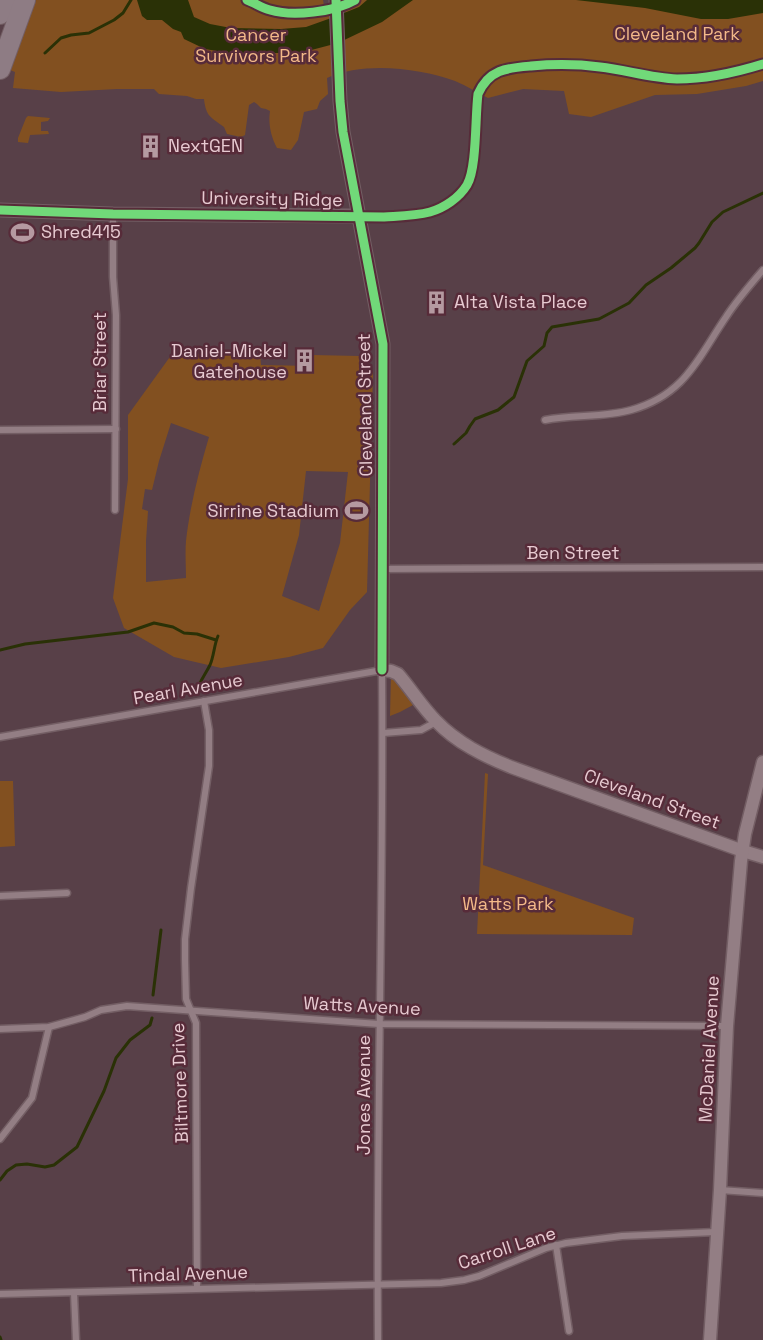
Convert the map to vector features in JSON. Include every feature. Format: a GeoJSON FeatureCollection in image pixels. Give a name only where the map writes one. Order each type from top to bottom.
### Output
{"type":"FeatureCollection","features":[{"type":"Feature","properties":{"kind":"main road"},"geometry":{"type":"LineString","coordinates":[[0,14],[5,0]]}},
{"type":"Feature","properties":{"kind":"main road"},"geometry":{"type":"LineString","coordinates":[[0,69],[25,0]]}},
{"type":"Feature","properties":{"kind":"street","name":"Cleveland Street"},"geometry":{"type":"LineString","coordinates":[[336,0],[343,132],[383,344],[382,670],[390,670],[398,674],[436,722],[483,756],[763,857]]}},
{"type":"Feature","properties":{"kind":"street","name":"University Ridge"},"geometry":{"type":"LineString","coordinates":[[0,210],[112,214],[384,217],[427,213],[447,204],[467,185],[472,168],[478,94],[489,77],[500,71],[566,64],[602,67],[659,78],[702,78],[763,64]]}},
{"type":"Feature","properties":{"kind":"street","name":"Briar Street"},"geometry":{"type":"LineString","coordinates":[[112,214],[116,315],[115,510]]}},
{"type":"Feature","properties":{"kind":"street"},"geometry":{"type":"LineString","coordinates":[[545,420],[631,410],[660,399],[693,368],[728,314],[763,270]]}},
{"type":"Feature","properties":{"kind":"street"},"geometry":{"type":"LineString","coordinates":[[0,430],[116,429]]}},
{"type":"Feature","properties":{"kind":"street","name":"Ben Street"},"geometry":{"type":"LineString","coordinates":[[383,569],[763,567]]}},
{"type":"Feature","properties":{"kind":"street","name":"Pearl Avenue"},"geometry":{"type":"LineString","coordinates":[[0,737],[382,670]]}},
{"type":"Feature","properties":{"kind":"street","name":"Jones Avenue"},"geometry":{"type":"LineString","coordinates":[[378,1340],[382,670]]}},
{"type":"Feature","properties":{"kind":"street","name":"Biltmore Drive"},"geometry":{"type":"LineString","coordinates":[[197,1288],[196,1023],[186,999],[185,939],[209,766],[209,730],[204,701]]}},
{"type":"Feature","properties":{"kind":"street"},"geometry":{"type":"LineString","coordinates":[[383,733],[421,730],[436,722]]}},
{"type":"Feature","properties":{"kind":"street","name":"McDaniel Avenue"},"geometry":{"type":"LineString","coordinates":[[710,1340],[720,1190],[727,1026],[743,851],[763,762]]}},
{"type":"Feature","properties":{"kind":"street"},"geometry":{"type":"LineString","coordinates":[[0,896],[67,893]]}},
{"type":"Feature","properties":{"kind":"street","name":"Watts Avenue"},"geometry":{"type":"LineString","coordinates":[[0,1029],[49,1027],[68,1023],[101,1010],[127,1006],[379,1024],[727,1026]]}},
{"type":"Feature","properties":{"kind":"street"},"geometry":{"type":"LineString","coordinates":[[0,1139],[32,1098],[49,1027]]}},
{"type":"Feature","properties":{"kind":"street"},"geometry":{"type":"LineString","coordinates":[[720,1190],[763,1193]]}},
{"type":"Feature","properties":{"kind":"street","name":"Carroll Lane"},"geometry":{"type":"LineString","coordinates":[[378,1284],[441,1283],[464,1280],[556,1245],[622,1236],[716,1232]]}},
{"type":"Feature","properties":{"kind":"street"},"geometry":{"type":"LineString","coordinates":[[556,1245],[569,1331]]}},
{"type":"Feature","properties":{"kind":"street","name":"Tindal Avenue"},"geometry":{"type":"LineString","coordinates":[[0,1294],[378,1284]]}},
{"type":"Feature","properties":{"kind":"street"},"geometry":{"type":"LineString","coordinates":[[75,1293],[76,1340]]}},
{"type":"Feature","properties":{"kind":"green space"},"geometry":{"type":"Polygon","coordinates":[[[36,0],[323,0],[324,6],[344,2],[345,39],[347,38],[345,0],[763,0],[763,81],[697,94],[655,95],[591,117],[569,114],[564,91],[523,89],[488,98],[441,76],[391,68],[358,69],[327,78],[328,94],[320,101],[317,109],[304,112],[298,140],[291,150],[277,148],[270,130],[270,111],[254,102],[249,105],[245,135],[241,137],[227,134],[224,127],[208,113],[204,99],[159,94],[154,89],[61,92],[13,88],[15,72],[10,70],[36,0]]]}},
{"type":"Feature","properties":{"kind":"green space"},"geometry":{"type":"Polygon","coordinates":[[[28,116],[50,118],[48,121],[41,122],[41,131],[48,131],[49,134],[30,135],[28,143],[18,142],[18,138],[28,116]]]}},
{"type":"Feature","properties":{"kind":"green space","name":"Sirrine Stadium"},"geometry":{"type":"Polygon","coordinates":[[[172,354],[260,354],[261,365],[312,366],[312,355],[359,356],[360,372],[373,372],[367,592],[350,610],[323,648],[289,657],[221,668],[174,657],[124,628],[113,598],[128,479],[128,415],[172,354]],[[171,423],[152,490],[145,489],[142,509],[148,511],[146,582],[186,578],[186,546],[190,514],[209,437],[171,423]],[[306,471],[299,535],[282,596],[319,611],[340,543],[348,472],[306,471]]]}},
{"type":"Feature","properties":{"kind":"green space"},"geometry":{"type":"Polygon","coordinates":[[[391,675],[413,705],[390,716],[391,675]]]}},
{"type":"Feature","properties":{"kind":"green space","name":"Watts Park"},"geometry":{"type":"Polygon","coordinates":[[[485,773],[488,774],[483,865],[634,918],[632,935],[477,934],[485,773]]]}},
{"type":"Feature","properties":{"kind":"green space"},"geometry":{"type":"Polygon","coordinates":[[[0,781],[13,781],[15,846],[0,847],[0,781]]]}},
{"type":"Feature","properties":{"kind":"shaded area"},"geometry":{"type":"Polygon","coordinates":[[[137,0],[188,0],[194,17],[210,24],[231,28],[281,29],[306,27],[359,7],[367,0],[413,0],[382,22],[338,43],[300,53],[229,53],[205,49],[184,39],[181,32],[162,20],[147,20],[142,16],[137,0]]]}},
{"type":"Feature","properties":{"kind":"shaded area"},"geometry":{"type":"Polygon","coordinates":[[[576,0],[763,0],[763,13],[728,19],[701,19],[645,8],[576,0]]]}},
{"type":"Feature","properties":{"kind":"waterway"},"geometry":{"type":"LineString","coordinates":[[45,53],[61,38],[89,33],[114,20],[123,13],[131,0]]}},
{"type":"Feature","properties":{"kind":"waterway"},"geometry":{"type":"LineString","coordinates":[[454,444],[466,433],[475,419],[498,410],[514,397],[527,361],[544,346],[547,333],[552,327],[599,319],[629,303],[646,285],[695,248],[712,222],[723,212],[763,193]]}},
{"type":"Feature","properties":{"kind":"waterway"},"geometry":{"type":"LineString","coordinates":[[0,650],[25,644],[128,632],[154,623],[216,640]]}},
{"type":"Feature","properties":{"kind":"waterway"},"geometry":{"type":"LineString","coordinates":[[196,693],[210,665],[218,636]]}},
{"type":"Feature","properties":{"kind":"waterway"},"geometry":{"type":"LineString","coordinates":[[153,995],[161,930]]}},
{"type":"Feature","properties":{"kind":"waterway"},"geometry":{"type":"LineString","coordinates":[[0,1180],[16,1165],[45,1167],[54,1165],[77,1147],[104,1091],[116,1058],[130,1040],[150,1025],[152,1018]]}},
{"type":"Feature","properties":{"kind":"cycle path"},"geometry":{"type":"LineString","coordinates":[[247,0],[267,9],[290,13],[336,8],[355,0]]}},
{"type":"Feature","properties":{"kind":"cycle path"},"geometry":{"type":"LineString","coordinates":[[336,0],[343,132],[383,344],[382,670]]}},
{"type":"Feature","properties":{"kind":"cycle path"},"geometry":{"type":"LineString","coordinates":[[0,210],[113,214],[384,217],[424,213],[451,202],[467,185],[473,167],[478,94],[488,79],[500,71],[522,67],[574,65],[610,68],[648,76],[688,79],[720,75],[763,64]]}},
{"type":"Feature","properties":{"kind":"place","name":"NextGEN"},"geometry":{"type":"Point","coordinates":[150,146]}},
{"type":"Feature","properties":{"kind":"place","name":"Shred415"},"geometry":{"type":"Point","coordinates":[23,232]}},
{"type":"Feature","properties":{"kind":"place","name":"Alta Vista Place"},"geometry":{"type":"Point","coordinates":[436,302]}},
{"type":"Feature","properties":{"kind":"place","name":"Daniel-Mickel Gatehouse"},"geometry":{"type":"Point","coordinates":[305,361]}},
{"type":"Feature","properties":{"kind":"place","name":"Sirrine Stadium"},"geometry":{"type":"Point","coordinates":[357,511]}},
{"type":"Feature","properties":{"kind":"park label","name":"Cleveland Park"},"geometry":{"type":"Point","coordinates":[677,34]}},
{"type":"Feature","properties":{"kind":"park label","name":"Cancer Survivors Park"},"geometry":{"type":"Point","coordinates":[256,45]}}]}
